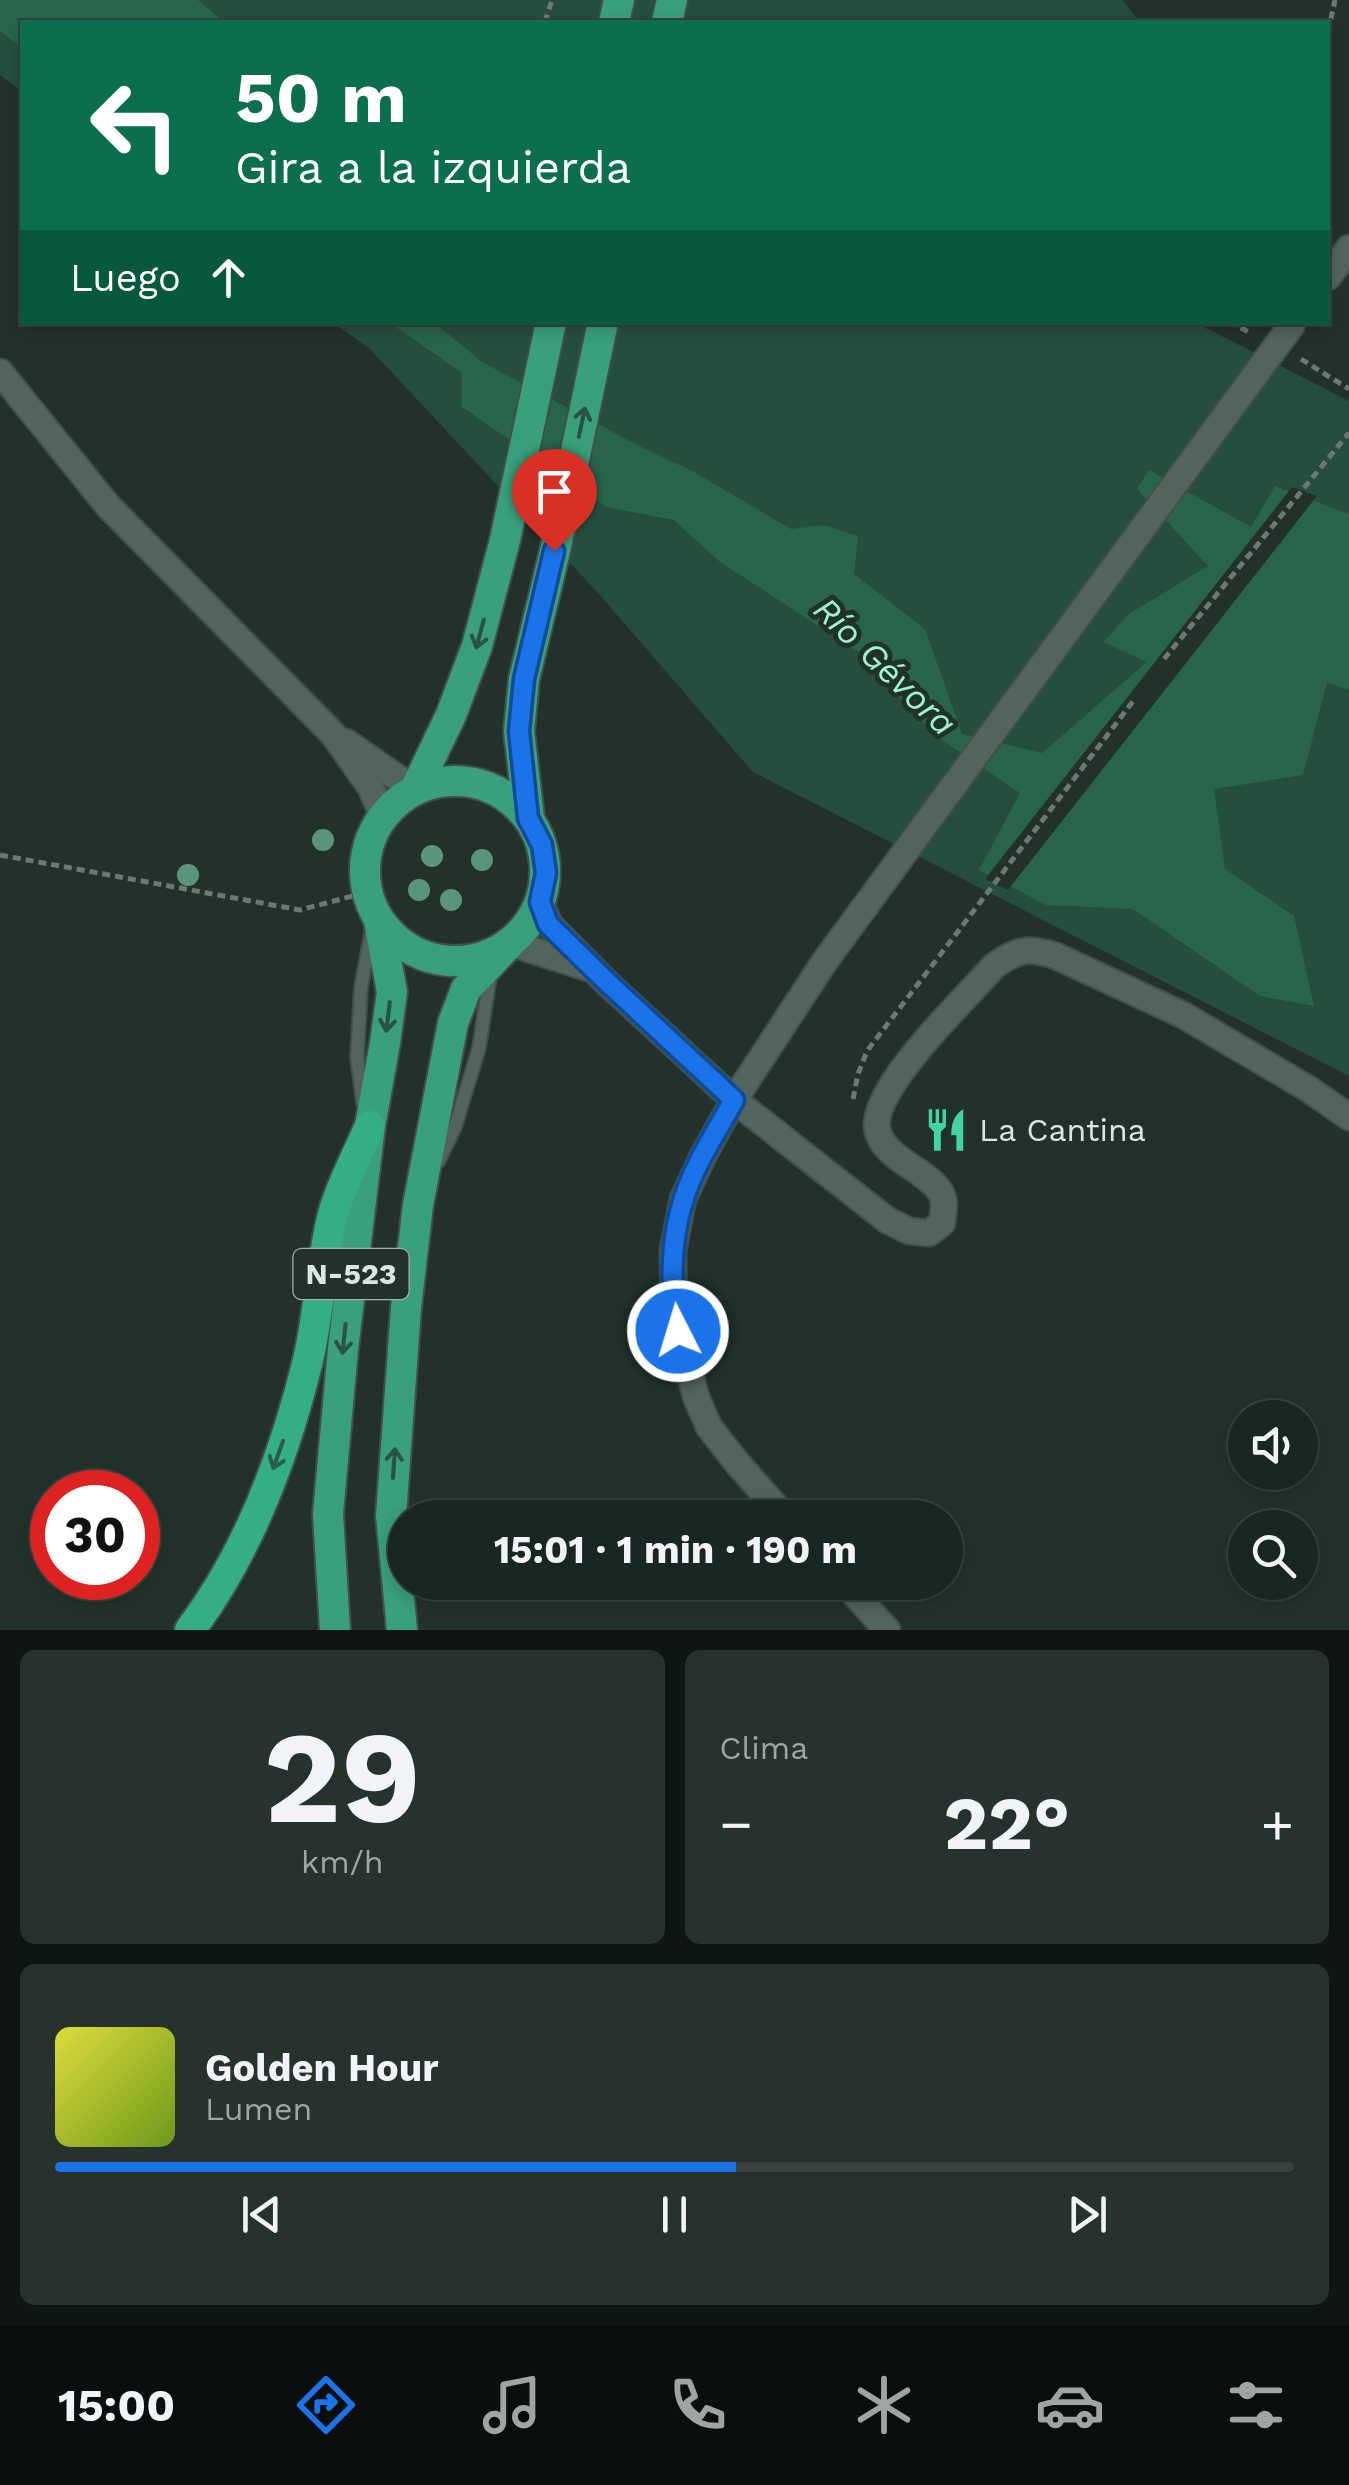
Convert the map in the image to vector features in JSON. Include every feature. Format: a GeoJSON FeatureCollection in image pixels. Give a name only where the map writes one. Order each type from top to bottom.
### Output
{"type":"FeatureCollection","features":[{"type":"Feature","properties":{"kind":"highway"},"geometry":{"type":"LineString","coordinates":[[415,790],[451,715],[477,646],[550,325]]}},
{"type":"Feature","properties":{"kind":"highway"},"geometry":{"type":"LineString","coordinates":[[528,818],[519,731],[524,679],[603,325]]}},
{"type":"Feature","properties":{"kind":"highway"},"geometry":{"type":"LineString","coordinates":[[382,814],[415,790],[439,782],[465,781],[490,787],[511,800],[528,818],[542,845],[546,873],[540,902]]}},
{"type":"Feature","properties":{"kind":"highway","name":"N-523"},"geometry":{"type":"LineString","coordinates":[[335,1630],[328,1514],[344,1332],[368,1129],[392,992],[364,862],[382,814]]}},
{"type":"Feature","properties":{"kind":"highway","name":"N-523"},"geometry":{"type":"LineString","coordinates":[[402,1630],[390,1516],[418,1205],[453,1024],[466,989],[528,926],[540,902]]}},
{"type":"Feature","properties":{"kind":"highway"},"geometry":{"type":"LineString","coordinates":[[374,909],[399,943],[425,957],[454,962],[501,953]]}},
{"type":"Feature","properties":{"kind":"highway"},"geometry":{"type":"LineString","coordinates":[[190,1630],[210,1603],[250,1530],[281,1449],[308,1360],[333,1214],[368,1129]]}},
{"type":"Feature","properties":{"kind":"street"},"geometry":{"type":"LineString","coordinates":[[1330,275],[1349,248]]}},
{"type":"Feature","properties":{"kind":"street"},"geometry":{"type":"LineString","coordinates":[[770,1500],[709,1427],[687,1366],[674,1311],[673,1250],[684,1199],[734,1100],[825,961],[1292,325]]}},
{"type":"Feature","properties":{"kind":"street"},"geometry":{"type":"LineString","coordinates":[[0,372],[110,507],[333,734],[370,788],[382,814]]}},
{"type":"Feature","properties":{"kind":"street"},"geometry":{"type":"LineString","coordinates":[[333,734],[415,790]]}},
{"type":"Feature","properties":{"kind":"street"},"geometry":{"type":"LineString","coordinates":[[540,902],[548,924],[734,1100],[887,1220],[909,1231],[929,1232],[942,1223],[944,1204],[940,1190],[884,1144],[877,1128],[887,1092],[910,1060],[994,966],[1024,950],[1056,956],[1183,1015],[1349,1117]]}},
{"type":"Feature","properties":{"kind":"street"},"geometry":{"type":"LineString","coordinates":[[501,953],[595,971]]}},
{"type":"Feature","properties":{"kind":"street"},"geometry":{"type":"LineString","coordinates":[[860,1600],[888,1630]]}},
{"type":"Feature","properties":{"kind":"path"},"geometry":{"type":"LineString","coordinates":[[1164,659],[1349,433]]}},
{"type":"Feature","properties":{"kind":"path"},"geometry":{"type":"LineString","coordinates":[[867,1050],[1134,700]]}},
{"type":"Feature","properties":{"kind":"path"},"geometry":{"type":"LineString","coordinates":[[0,855],[300,910],[374,909]]}},
{"type":"Feature","properties":{"kind":"shaded area"},"geometry":{"type":"Polygon","coordinates":[[[0,0],[1122,0],[1138,20],[20,20],[20,90],[0,75],[0,0]]]}},
{"type":"Feature","properties":{"kind":"shaded area"},"geometry":{"type":"Polygon","coordinates":[[[337,325],[1200,325],[1349,401],[1349,1076],[753,772],[599,594],[370,349],[337,325]]]}},
{"type":"Feature","properties":{"kind":"water"},"geometry":{"type":"Polygon","coordinates":[[[0,0],[198,0],[222,20],[20,20],[20,46],[0,31],[0,0]]]}},
{"type":"Feature","properties":{"kind":"water","name":"Río Gévora"},"geometry":{"type":"Polygon","coordinates":[[[393,325],[437,325],[482,362],[694,472],[791,529],[824,525],[858,536],[854,574],[925,629],[962,734],[1042,753],[1147,662],[1103,642],[1129,614],[1208,566],[1137,489],[1149,470],[1251,527],[1275,486],[1349,514],[1349,690],[1327,682],[1303,775],[1214,789],[1225,869],[1294,916],[1314,1006],[1260,996],[1133,909],[1046,905],[979,870],[1020,793],[945,742],[912,713],[863,655],[720,562],[674,520],[606,507],[462,407],[462,373],[393,325]]]}},
{"type":"Feature","properties":{"kind":"pier"},"geometry":{"type":"Polygon","coordinates":[[[1292,487],[1317,496],[1008,890],[985,879],[1292,487]]]}},
{"type":"Feature","properties":{"kind":"place","name":"La Cantina"},"geometry":{"type":"Point","coordinates":[946,1130]}},
{"type":"Feature","properties":{"kind":"route"},"geometry":{"type":"LineString","coordinates":[[554,551],[524,679],[519,731],[528,818],[542,845],[546,873],[540,902],[548,924],[734,1100],[684,1199],[673,1250],[678,1331]]}}]}
